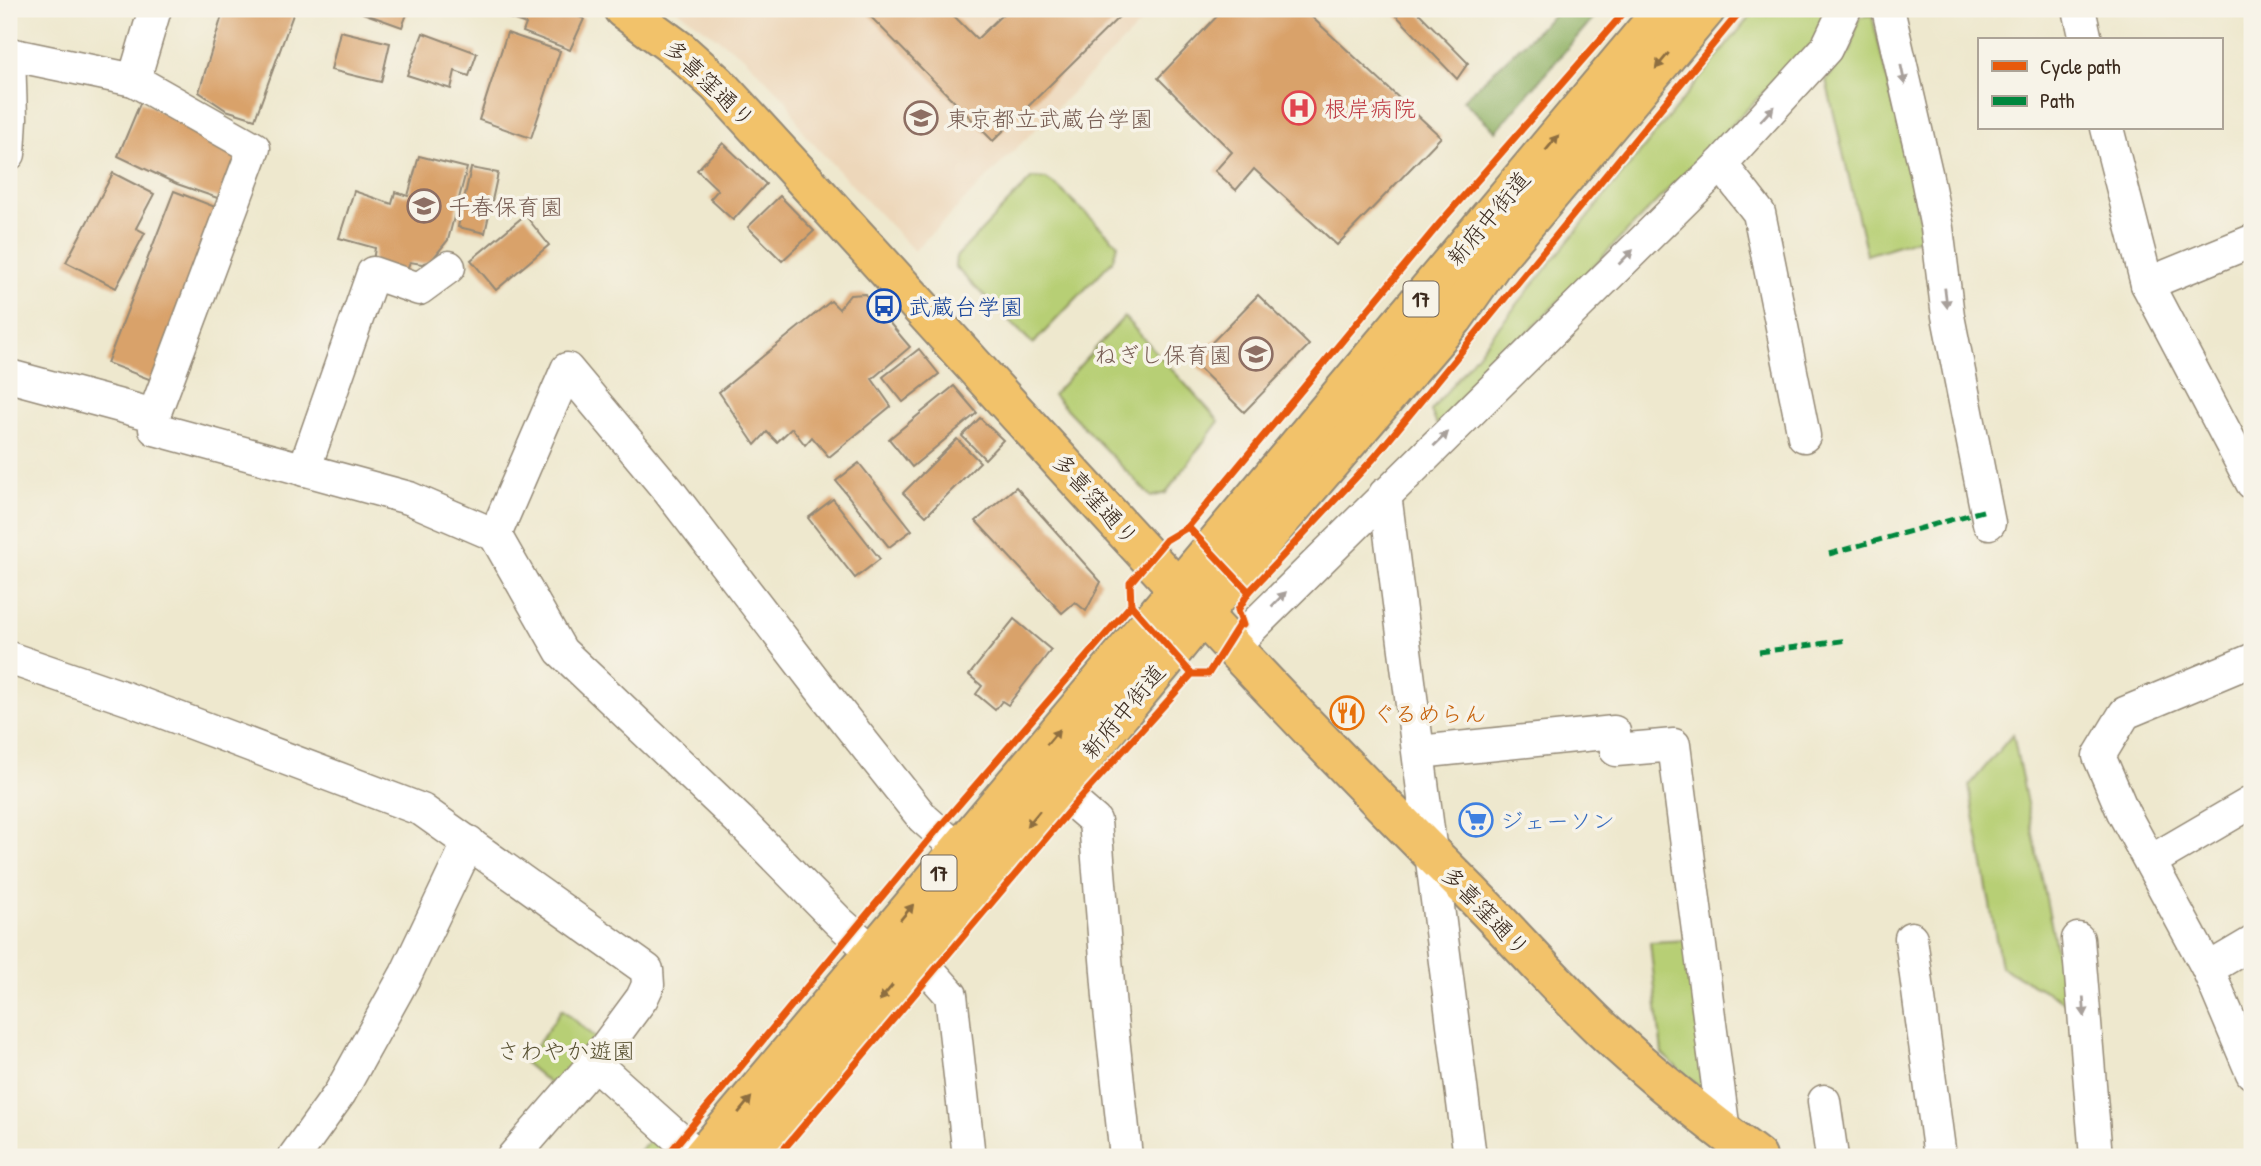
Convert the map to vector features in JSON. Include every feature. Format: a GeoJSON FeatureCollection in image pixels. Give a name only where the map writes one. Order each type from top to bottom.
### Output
{"type":"FeatureCollection","features":[{"type":"Feature","properties":{"kind":"main road","name":"多喜窪通り"},"geometry":{"type":"LineString","coordinates":[[623,9],[671,43],[717,85],[1231,648],[1602,1029],[1757,1157]]}},
{"type":"Feature","properties":{"kind":"main road","name":"新府中街道"},"geometry":{"type":"LineString","coordinates":[[749,1157],[1058,789],[1189,602],[1664,9]]}},
{"type":"Feature","properties":{"kind":"main road","name":"新府中街道"},"geometry":{"type":"LineString","coordinates":[[700,1157],[959,849],[1189,602],[1194,586],[1208,577],[1402,347],[1441,306],[1494,261],[1706,9]]}},
{"type":"Feature","properties":{"kind":"street"},"geometry":{"type":"LineString","coordinates":[[134,80],[155,9]]}},
{"type":"Feature","properties":{"kind":"street"},"geometry":{"type":"LineString","coordinates":[[1231,648],[1721,164],[1826,49],[1845,9]]}},
{"type":"Feature","properties":{"kind":"street"},"geometry":{"type":"LineString","coordinates":[[1888,9],[1937,228],[1948,316],[1989,523]]}},
{"type":"Feature","properties":{"kind":"street"},"geometry":{"type":"LineString","coordinates":[[2079,9],[2086,38]]}},
{"type":"Feature","properties":{"kind":"street"},"geometry":{"type":"LineString","coordinates":[[9,154],[9,53],[134,80],[254,148],[154,415],[155,429],[409,498],[495,535],[561,651],[739,820],[838,921],[873,951]]}},
{"type":"Feature","properties":{"kind":"street"},"geometry":{"type":"LineString","coordinates":[[2108,130],[2147,284],[2252,482]]}},
{"type":"Feature","properties":{"kind":"street"},"geometry":{"type":"LineString","coordinates":[[1721,164],[1759,213],[1804,436]]}},
{"type":"Feature","properties":{"kind":"street"},"geometry":{"type":"LineString","coordinates":[[2147,284],[2252,241]]}},
{"type":"Feature","properties":{"kind":"street"},"geometry":{"type":"LineString","coordinates":[[304,470],[373,273],[419,289],[449,267]]}},
{"type":"Feature","properties":{"kind":"street"},"geometry":{"type":"LineString","coordinates":[[495,535],[567,369],[668,489],[923,818],[959,849]]}},
{"type":"Feature","properties":{"kind":"street"},"geometry":{"type":"LineString","coordinates":[[9,376],[154,415]]}},
{"type":"Feature","properties":{"kind":"street"},"geometry":{"type":"LineString","coordinates":[[1385,494],[1470,1157]]}},
{"type":"Feature","properties":{"kind":"street"},"geometry":{"type":"LineString","coordinates":[[9,658],[128,699],[422,810],[647,970],[648,985],[642,998],[594,1063],[513,1157]]}},
{"type":"Feature","properties":{"kind":"street"},"geometry":{"type":"LineString","coordinates":[[2252,660],[2125,713],[2099,756],[2123,812],[2208,969],[2252,1073]]}},
{"type":"Feature","properties":{"kind":"street"},"geometry":{"type":"LineString","coordinates":[[1419,752],[1614,732],[1616,750],[1674,745],[1724,1132]]}},
{"type":"Feature","properties":{"kind":"street"},"geometry":{"type":"LineString","coordinates":[[1058,789],[1095,821],[1110,1009],[1126,1157]]}},
{"type":"Feature","properties":{"kind":"street"},"geometry":{"type":"LineString","coordinates":[[2151,861],[2252,802]]}},
{"type":"Feature","properties":{"kind":"street"},"geometry":{"type":"LineString","coordinates":[[294,1157],[340,1093],[406,974],[469,842]]}},
{"type":"Feature","properties":{"kind":"street"},"geometry":{"type":"LineString","coordinates":[[1911,938],[1940,1157]]}},
{"type":"Feature","properties":{"kind":"street"},"geometry":{"type":"LineString","coordinates":[[2078,939],[2096,1157]]}},
{"type":"Feature","properties":{"kind":"street"},"geometry":{"type":"LineString","coordinates":[[2208,969],[2252,943]]}},
{"type":"Feature","properties":{"kind":"street"},"geometry":{"type":"LineString","coordinates":[[916,957],[951,995],[969,1157]]}},
{"type":"Feature","properties":{"kind":"street"},"geometry":{"type":"LineString","coordinates":[[594,1063],[700,1157]]}},
{"type":"Feature","properties":{"kind":"street"},"geometry":{"type":"LineString","coordinates":[[1824,1101],[1832,1157]]}},
{"type":"Feature","properties":{"kind":"shaded area","name":"東京都立武蔵台学園"},"geometry":{"type":"Polygon","coordinates":[[[676,9],[1155,9],[914,251],[805,135],[786,100],[744,57],[676,9]]]}},
{"type":"Feature","properties":{"kind":"green space"},"geometry":{"type":"Polygon","coordinates":[[[1560,9],[1601,9],[1496,131],[1463,100],[1560,9]]]}},
{"type":"Feature","properties":{"kind":"green space"},"geometry":{"type":"Polygon","coordinates":[[[1756,9],[1827,9],[1820,35],[1437,425],[1431,411],[1756,9]]]}},
{"type":"Feature","properties":{"kind":"green space"},"geometry":{"type":"Polygon","coordinates":[[[1872,15],[1924,237],[1867,255],[1826,80],[1851,50],[1859,17],[1872,15]]]}},
{"type":"Feature","properties":{"kind":"green space"},"geometry":{"type":"Polygon","coordinates":[[[1032,178],[1046,179],[1058,187],[1118,244],[1112,261],[1033,344],[955,267],[956,257],[1032,178]]]}},
{"type":"Feature","properties":{"kind":"green space"},"geometry":{"type":"Polygon","coordinates":[[[1124,317],[1219,421],[1166,493],[1151,497],[1053,395],[1124,317]]]}},
{"type":"Feature","properties":{"kind":"green space"},"geometry":{"type":"Polygon","coordinates":[[[2013,734],[2067,1003],[2001,967],[1969,786],[2013,734]]]}},
{"type":"Feature","properties":{"kind":"green space"},"geometry":{"type":"Polygon","coordinates":[[[1690,940],[1705,1092],[1662,1054],[1650,942],[1690,940]]]}},
{"type":"Feature","properties":{"kind":"green space","name":"さわやか遊園"},"geometry":{"type":"Polygon","coordinates":[[[562,1009],[601,1043],[561,1093],[525,1063],[562,1009]]]}},
{"type":"Feature","properties":{"kind":"green space"},"geometry":{"type":"Polygon","coordinates":[[[662,1128],[690,1157],[633,1157],[662,1128]]]}},
{"type":"Feature","properties":{"kind":"building"},"geometry":{"type":"Polygon","coordinates":[[[224,9],[295,9],[255,119],[226,110],[199,92],[224,9]]]}},
{"type":"Feature","properties":{"kind":"building"},"geometry":{"type":"Polygon","coordinates":[[[364,9],[409,9],[402,27],[363,13],[364,9]]]}},
{"type":"Feature","properties":{"kind":"building"},"geometry":{"type":"Polygon","coordinates":[[[506,9],[563,9],[584,19],[570,50],[523,32],[526,24],[503,16],[506,9]]]}},
{"type":"Feature","properties":{"kind":"building"},"geometry":{"type":"Polygon","coordinates":[[[863,9],[947,9],[977,39],[1008,9],[1127,9],[993,141],[863,9]]]}},
{"type":"Feature","properties":{"kind":"building","name":"根岸病院"},"geometry":{"type":"Polygon","coordinates":[[[1224,9],[1303,9],[1441,137],[1337,245],[1254,169],[1236,190],[1215,171],[1232,152],[1158,78],[1224,9]]]}},
{"type":"Feature","properties":{"kind":"building"},"geometry":{"type":"Polygon","coordinates":[[[1390,9],[1415,9],[1468,63],[1457,79],[1390,9]]]}},
{"type":"Feature","properties":{"kind":"building"},"geometry":{"type":"Polygon","coordinates":[[[340,31],[390,43],[381,82],[331,70],[340,31]]]}},
{"type":"Feature","properties":{"kind":"building"},"geometry":{"type":"Polygon","coordinates":[[[423,33],[477,53],[469,76],[455,71],[451,89],[407,75],[423,33]]]}},
{"type":"Feature","properties":{"kind":"building"},"geometry":{"type":"Polygon","coordinates":[[[507,33],[560,51],[531,138],[479,120],[507,33]]]}},
{"type":"Feature","properties":{"kind":"building"},"geometry":{"type":"Polygon","coordinates":[[[141,101],[250,157],[232,203],[177,184],[118,156],[141,101]]]}},
{"type":"Feature","properties":{"kind":"building"},"geometry":{"type":"Polygon","coordinates":[[[723,143],[766,184],[733,220],[710,199],[718,190],[697,170],[723,143]]]}},
{"type":"Feature","properties":{"kind":"building"},"geometry":{"type":"Polygon","coordinates":[[[419,156],[467,168],[448,240],[431,261],[422,264],[410,262],[405,274],[373,261],[375,248],[339,238],[354,191],[392,204],[395,192],[408,196],[419,156]]]}},
{"type":"Feature","properties":{"kind":"building"},"geometry":{"type":"Polygon","coordinates":[[[471,168],[498,173],[485,233],[458,227],[471,168]]]}},
{"type":"Feature","properties":{"kind":"building"},"geometry":{"type":"Polygon","coordinates":[[[113,173],[154,194],[136,228],[145,233],[116,288],[66,262],[113,173]]]}},
{"type":"Feature","properties":{"kind":"building"},"geometry":{"type":"Polygon","coordinates":[[[174,191],[228,212],[162,384],[107,363],[174,191]]]}},
{"type":"Feature","properties":{"kind":"building"},"geometry":{"type":"Polygon","coordinates":[[[780,196],[814,231],[782,261],[748,227],[780,196]]]}},
{"type":"Feature","properties":{"kind":"building"},"geometry":{"type":"Polygon","coordinates":[[[525,215],[549,245],[496,290],[471,260],[525,215]]]}},
{"type":"Feature","properties":{"kind":"building"},"geometry":{"type":"Polygon","coordinates":[[[865,294],[910,347],[872,379],[891,406],[829,457],[812,437],[805,445],[792,428],[777,442],[767,432],[755,445],[719,392],[831,301],[839,309],[850,295],[865,294]]]}},
{"type":"Feature","properties":{"kind":"building"},"geometry":{"type":"Polygon","coordinates":[[[1258,295],[1309,345],[1244,412],[1193,362],[1258,295]]]}},
{"type":"Feature","properties":{"kind":"building"},"geometry":{"type":"Polygon","coordinates":[[[919,349],[939,374],[903,402],[883,377],[919,349]]]}},
{"type":"Feature","properties":{"kind":"building"},"geometry":{"type":"Polygon","coordinates":[[[954,386],[977,413],[912,467],[889,439],[954,386]]]}},
{"type":"Feature","properties":{"kind":"building"},"geometry":{"type":"Polygon","coordinates":[[[980,418],[1003,440],[985,459],[962,436],[980,418]]]}},
{"type":"Feature","properties":{"kind":"building"},"geometry":{"type":"Polygon","coordinates":[[[957,439],[980,462],[926,516],[903,493],[957,439]]]}},
{"type":"Feature","properties":{"kind":"building"},"geometry":{"type":"Polygon","coordinates":[[[859,463],[912,530],[889,547],[836,481],[859,463]]]}},
{"type":"Feature","properties":{"kind":"building"},"geometry":{"type":"Polygon","coordinates":[[[1016,487],[1101,582],[1086,611],[1075,602],[1062,613],[976,521],[1016,487]]]}},
{"type":"Feature","properties":{"kind":"building"},"geometry":{"type":"Polygon","coordinates":[[[833,499],[880,559],[855,578],[808,518],[833,499]]]}},
{"type":"Feature","properties":{"kind":"building"},"geometry":{"type":"Polygon","coordinates":[[[1014,619],[1051,650],[1008,705],[1002,701],[995,710],[976,694],[982,686],[969,675],[1014,619]]]}},
{"type":"Feature","properties":{"kind":"marked path"},"geometry":{"type":"LineString","coordinates":[[1829,554],[1986,510]]}},
{"type":"Feature","properties":{"kind":"marked path"},"geometry":{"type":"LineString","coordinates":[[1759,652],[1848,640]]}},
{"type":"Feature","properties":{"kind":"cycle path"},"geometry":{"type":"LineString","coordinates":[[666,1157],[937,830],[1131,605],[1130,583],[1166,540],[1188,527],[1440,223],[1627,9]]}},
{"type":"Feature","properties":{"kind":"cycle path"},"geometry":{"type":"LineString","coordinates":[[1243,625],[1238,610],[1249,592],[1374,458],[1742,9]]}},
{"type":"Feature","properties":{"kind":"cycle path"},"geometry":{"type":"LineString","coordinates":[[1188,527],[1249,592]]}},
{"type":"Feature","properties":{"kind":"cycle path"},"geometry":{"type":"LineString","coordinates":[[1131,605],[1192,674]]}},
{"type":"Feature","properties":{"kind":"cycle path"},"geometry":{"type":"LineString","coordinates":[[777,1157],[1074,805],[1192,674],[1208,674],[1241,622]]}},
{"type":"Feature","properties":{"kind":"place","name":"根岸病院"},"geometry":{"type":"Point","coordinates":[1299,108]}},
{"type":"Feature","properties":{"kind":"place","name":"東京都立武蔵台学園"},"geometry":{"type":"Point","coordinates":[921,118]}},
{"type":"Feature","properties":{"kind":"place","name":"千春保育園"},"geometry":{"type":"Point","coordinates":[424,206]}},
{"type":"Feature","properties":{"kind":"place","name":"武蔵台学園"},"geometry":{"type":"Point","coordinates":[884,306]}},
{"type":"Feature","properties":{"kind":"place","name":"ねぎし保育園"},"geometry":{"type":"Point","coordinates":[1256,354]}},
{"type":"Feature","properties":{"kind":"place","name":"ぐるめらん"},"geometry":{"type":"Point","coordinates":[1347,713]}},
{"type":"Feature","properties":{"kind":"place","name":"ジェーソン"},"geometry":{"type":"Point","coordinates":[1476,820]}}]}
